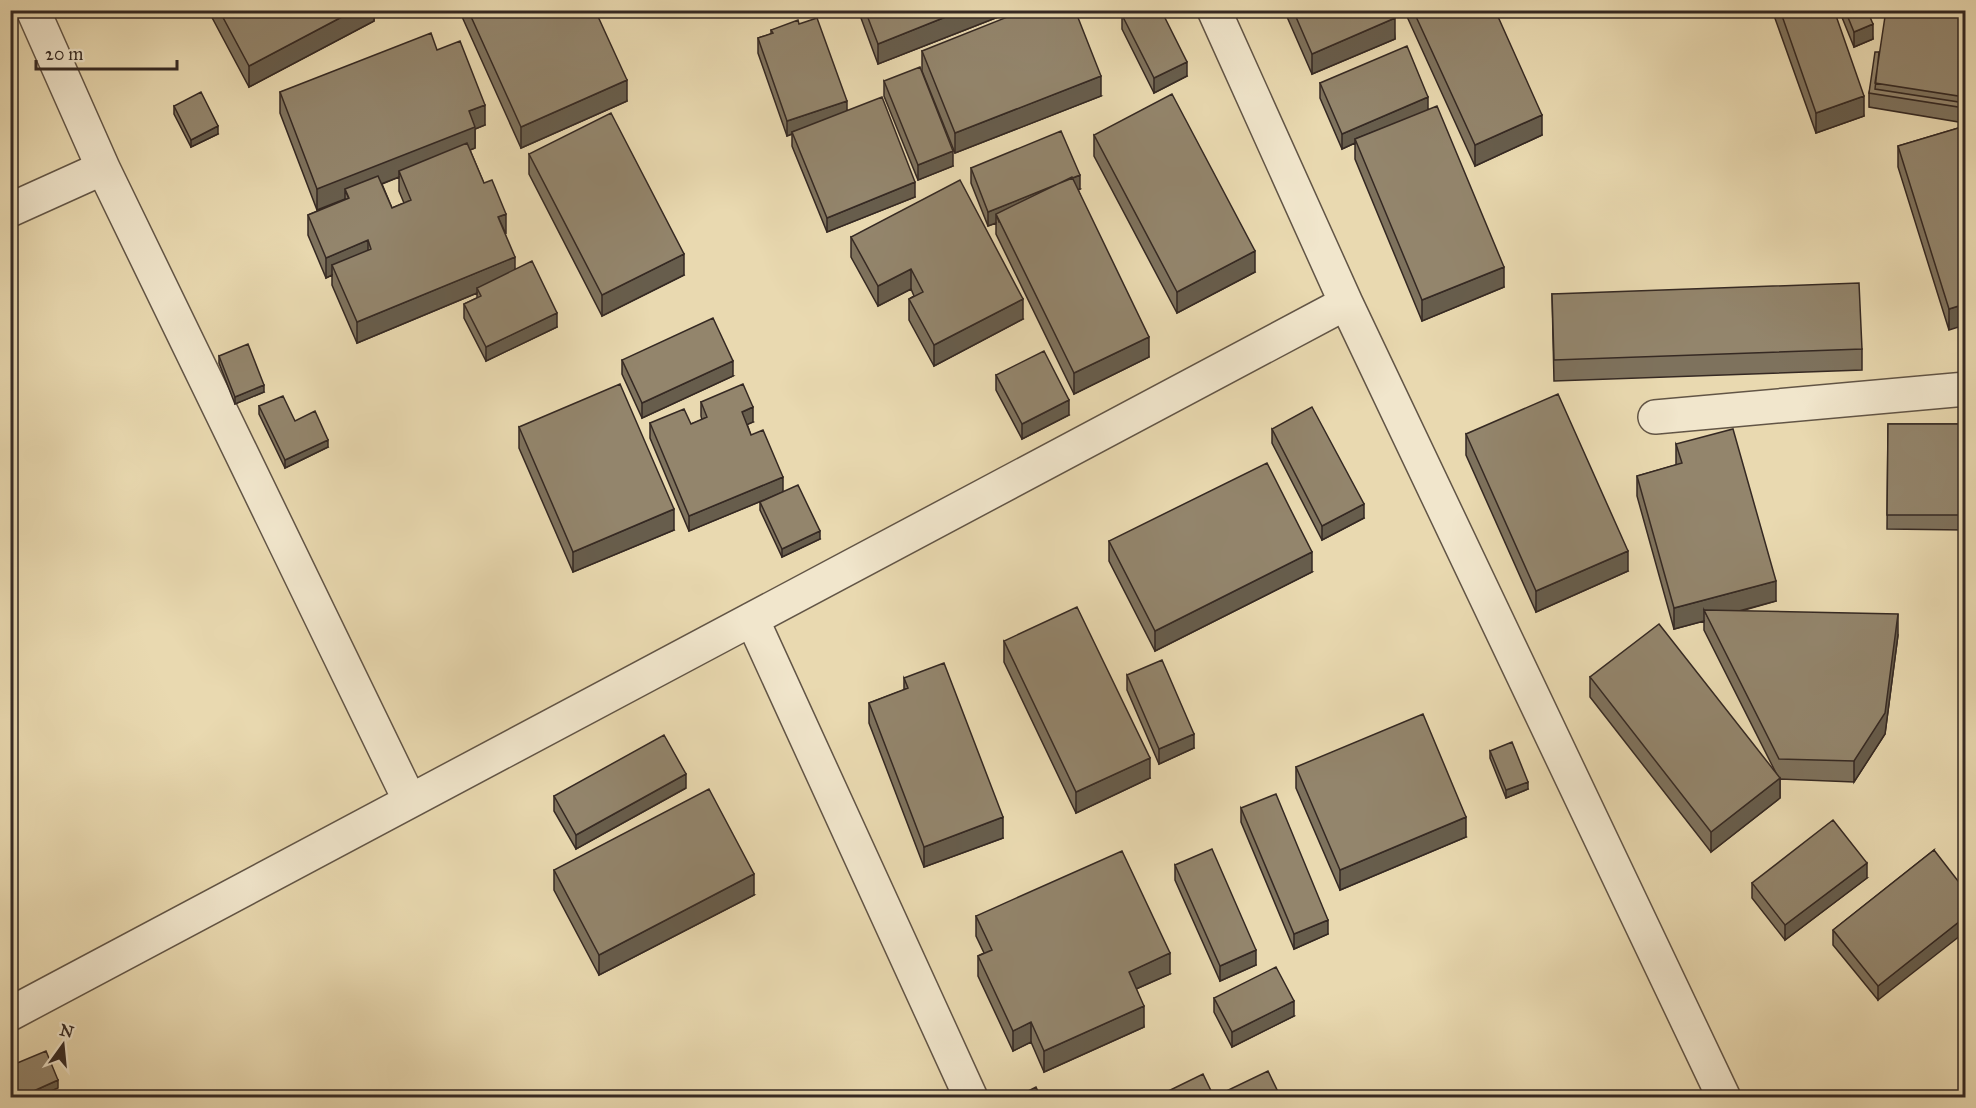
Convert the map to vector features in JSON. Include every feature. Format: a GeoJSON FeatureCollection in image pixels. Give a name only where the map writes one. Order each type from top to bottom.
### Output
{"type":"FeatureCollection","features":[{"type":"Feature","properties":{"kind":"street"},"geometry":{"type":"LineString","coordinates":[[33,10],[103,168],[410,801]]}},
{"type":"Feature","properties":{"kind":"street"},"geometry":{"type":"LineString","coordinates":[[1214,10],[1346,303],[1724,1098]]}},
{"type":"Feature","properties":{"kind":"street"},"geometry":{"type":"LineString","coordinates":[[10,210],[103,168]]}},
{"type":"Feature","properties":{"kind":"street"},"geometry":{"type":"LineString","coordinates":[[10,1014],[1346,303]]}},
{"type":"Feature","properties":{"kind":"street"},"geometry":{"type":"LineString","coordinates":[[1655,417],[1965,389]]}},
{"type":"Feature","properties":{"kind":"street"},"geometry":{"type":"LineString","coordinates":[[752,619],[971,1098]]}},
{"type":"Feature","properties":{"kind":"building"},"geometry":{"type":"Polygon","coordinates":[[[219,10],[355,10],[249,66],[219,10]]]}},
{"type":"Feature","properties":{"kind":"building"},"geometry":{"type":"Polygon","coordinates":[[[468,10],[595,10],[627,80],[521,127],[468,10]]]}},
{"type":"Feature","properties":{"kind":"building"},"geometry":{"type":"Polygon","coordinates":[[[865,10],[963,10],[878,44],[865,10]]]}},
{"type":"Feature","properties":{"kind":"building"},"geometry":{"type":"Polygon","coordinates":[[[1025,10],[1075,10],[1101,76],[955,133],[922,51],[1025,10]]]}},
{"type":"Feature","properties":{"kind":"building"},"geometry":{"type":"Polygon","coordinates":[[[1130,10],[1161,10],[1187,62],[1154,78],[1122,15],[1130,10]]]}},
{"type":"Feature","properties":{"kind":"building"},"geometry":{"type":"Polygon","coordinates":[[[1293,10],[1392,10],[1395,18],[1312,54],[1293,10]]]}},
{"type":"Feature","properties":{"kind":"building"},"geometry":{"type":"Polygon","coordinates":[[[1413,10],[1495,10],[1542,115],[1475,145],[1413,10]]]}},
{"type":"Feature","properties":{"kind":"building"},"geometry":{"type":"Polygon","coordinates":[[[1780,10],[1834,10],[1864,96],[1816,113],[1780,10]]]}},
{"type":"Feature","properties":{"kind":"building"},"geometry":{"type":"Polygon","coordinates":[[[1845,10],[1867,10],[1873,24],[1854,32],[1845,10]]]}},
{"type":"Feature","properties":{"kind":"building"},"geometry":{"type":"Polygon","coordinates":[[[1886,10],[1965,10],[1965,97],[1875,83],[1886,10]]]}},
{"type":"Feature","properties":{"kind":"building"},"geometry":{"type":"Polygon","coordinates":[[[817,18],[847,101],[787,121],[758,38],[773,33],[771,30],[798,20],[799,24],[817,18]]]}},
{"type":"Feature","properties":{"kind":"building"},"geometry":{"type":"Polygon","coordinates":[[[431,33],[437,50],[460,41],[485,105],[469,111],[475,127],[317,189],[280,92],[431,33]]]}},
{"type":"Feature","properties":{"kind":"building"},"geometry":{"type":"Polygon","coordinates":[[[1407,46],[1428,97],[1342,134],[1320,83],[1407,46]]]}},
{"type":"Feature","properties":{"kind":"building"},"geometry":{"type":"Polygon","coordinates":[[[1875,52],[1879,52],[1875,89],[1965,103],[1965,108],[1869,93],[1875,52]]]}},
{"type":"Feature","properties":{"kind":"building"},"geometry":{"type":"Polygon","coordinates":[[[920,67],[953,151],[918,165],[884,81],[920,67]]]}},
{"type":"Feature","properties":{"kind":"building"},"geometry":{"type":"Polygon","coordinates":[[[201,92],[218,126],[191,140],[174,106],[201,92]]]}},
{"type":"Feature","properties":{"kind":"building"},"geometry":{"type":"Polygon","coordinates":[[[1172,94],[1255,251],[1177,292],[1094,135],[1172,94]]]}},
{"type":"Feature","properties":{"kind":"building"},"geometry":{"type":"Polygon","coordinates":[[[882,97],[915,182],[827,218],[792,132],[882,97]]]}},
{"type":"Feature","properties":{"kind":"building"},"geometry":{"type":"Polygon","coordinates":[[[1437,106],[1504,267],[1422,300],[1355,139],[1437,106]]]}},
{"type":"Feature","properties":{"kind":"building"},"geometry":{"type":"Polygon","coordinates":[[[611,113],[684,254],[602,295],[529,154],[611,113]]]}},
{"type":"Feature","properties":{"kind":"building"},"geometry":{"type":"Polygon","coordinates":[[[1965,126],[1965,304],[1949,309],[1898,146],[1965,126]]]}},
{"type":"Feature","properties":{"kind":"building"},"geometry":{"type":"Polygon","coordinates":[[[1061,131],[1080,175],[988,212],[971,168],[1061,131]]]}},
{"type":"Feature","properties":{"kind":"building"},"geometry":{"type":"Polygon","coordinates":[[[467,143],[484,183],[492,180],[506,214],[498,217],[515,257],[357,322],[332,265],[371,249],[368,240],[326,258],[308,215],[349,198],[345,189],[378,176],[392,208],[411,200],[399,171],[467,143]]]}},
{"type":"Feature","properties":{"kind":"building"},"geometry":{"type":"Polygon","coordinates":[[[1072,177],[1149,337],[1074,373],[996,214],[1072,177]]]}},
{"type":"Feature","properties":{"kind":"building"},"geometry":{"type":"Polygon","coordinates":[[[960,180],[1023,299],[934,345],[909,299],[923,292],[911,269],[878,286],[851,237],[960,180]]]}},
{"type":"Feature","properties":{"kind":"building"},"geometry":{"type":"Polygon","coordinates":[[[532,261],[557,313],[486,347],[464,304],[481,296],[477,288],[532,261]]]}},
{"type":"Feature","properties":{"kind":"building"},"geometry":{"type":"Polygon","coordinates":[[[1859,283],[1862,349],[1554,360],[1552,294],[1859,283]]]}},
{"type":"Feature","properties":{"kind":"building"},"geometry":{"type":"Polygon","coordinates":[[[713,318],[733,361],[642,403],[622,360],[713,318]]]}},
{"type":"Feature","properties":{"kind":"building"},"geometry":{"type":"Polygon","coordinates":[[[248,344],[264,385],[235,397],[219,356],[248,344]]]}},
{"type":"Feature","properties":{"kind":"building"},"geometry":{"type":"Polygon","coordinates":[[[1044,351],[1069,400],[1022,424],[996,375],[1044,351]]]}},
{"type":"Feature","properties":{"kind":"building"},"geometry":{"type":"Polygon","coordinates":[[[620,384],[674,509],[573,552],[519,427],[620,384]]]}},
{"type":"Feature","properties":{"kind":"building"},"geometry":{"type":"Polygon","coordinates":[[[743,384],[753,407],[742,412],[751,435],[763,430],[783,477],[689,516],[650,423],[684,409],[691,424],[707,417],[701,402],[743,384]]]}},
{"type":"Feature","properties":{"kind":"building"},"geometry":{"type":"Polygon","coordinates":[[[1558,394],[1628,551],[1536,591],[1466,434],[1558,394]]]}},
{"type":"Feature","properties":{"kind":"building"},"geometry":{"type":"Polygon","coordinates":[[[283,396],[295,421],[315,411],[328,440],[285,460],[259,406],[283,396]]]}},
{"type":"Feature","properties":{"kind":"building"},"geometry":{"type":"Polygon","coordinates":[[[1312,407],[1364,504],[1322,526],[1272,429],[1312,407]]]}},
{"type":"Feature","properties":{"kind":"building"},"geometry":{"type":"Polygon","coordinates":[[[1888,424],[1965,424],[1965,515],[1887,515],[1888,424]]]}},
{"type":"Feature","properties":{"kind":"building"},"geometry":{"type":"Polygon","coordinates":[[[1733,429],[1776,581],[1674,608],[1637,476],[1682,463],[1676,444],[1733,429]]]}},
{"type":"Feature","properties":{"kind":"building"},"geometry":{"type":"Polygon","coordinates":[[[1267,463],[1312,552],[1155,631],[1109,541],[1267,463]]]}},
{"type":"Feature","properties":{"kind":"building"},"geometry":{"type":"Polygon","coordinates":[[[798,485],[820,531],[782,549],[760,502],[798,485]]]}},
{"type":"Feature","properties":{"kind":"building"},"geometry":{"type":"Polygon","coordinates":[[[1077,607],[1150,758],[1076,792],[1004,641],[1077,607]]]}},
{"type":"Feature","properties":{"kind":"building"},"geometry":{"type":"Polygon","coordinates":[[[1704,610],[1898,614],[1885,713],[1854,761],[1779,759],[1704,610]]]}},
{"type":"Feature","properties":{"kind":"building"},"geometry":{"type":"Polygon","coordinates":[[[1659,624],[1780,778],[1711,832],[1590,677],[1659,624]]]}},
{"type":"Feature","properties":{"kind":"building"},"geometry":{"type":"Polygon","coordinates":[[[1162,660],[1194,734],[1159,749],[1127,675],[1162,660]]]}},
{"type":"Feature","properties":{"kind":"building"},"geometry":{"type":"Polygon","coordinates":[[[944,663],[1003,817],[924,847],[869,703],[908,688],[904,678],[944,663]]]}},
{"type":"Feature","properties":{"kind":"building"},"geometry":{"type":"Polygon","coordinates":[[[1423,714],[1466,817],[1340,870],[1296,767],[1423,714]]]}},
{"type":"Feature","properties":{"kind":"building"},"geometry":{"type":"Polygon","coordinates":[[[664,735],[686,774],[576,835],[554,796],[664,735]]]}},
{"type":"Feature","properties":{"kind":"building"},"geometry":{"type":"Polygon","coordinates":[[[1512,742],[1528,782],[1506,790],[1490,751],[1512,742]]]}},
{"type":"Feature","properties":{"kind":"building"},"geometry":{"type":"Polygon","coordinates":[[[709,789],[754,874],[599,955],[554,870],[709,789]]]}},
{"type":"Feature","properties":{"kind":"building"},"geometry":{"type":"Polygon","coordinates":[[[1276,794],[1328,920],[1294,934],[1241,808],[1276,794]]]}},
{"type":"Feature","properties":{"kind":"building"},"geometry":{"type":"Polygon","coordinates":[[[1833,820],[1867,863],[1785,925],[1752,883],[1833,820]]]}},
{"type":"Feature","properties":{"kind":"building"},"geometry":{"type":"Polygon","coordinates":[[[1212,849],[1256,950],[1220,966],[1175,865],[1212,849]]]}},
{"type":"Feature","properties":{"kind":"building"},"geometry":{"type":"Polygon","coordinates":[[[1934,850],[1965,890],[1965,917],[1878,986],[1833,930],[1934,850]]]}},
{"type":"Feature","properties":{"kind":"building"},"geometry":{"type":"Polygon","coordinates":[[[1122,851],[1170,953],[1129,972],[1144,1006],[1044,1051],[1031,1022],[1013,1031],[978,956],[992,950],[976,916],[1122,851]]]}},
{"type":"Feature","properties":{"kind":"building"},"geometry":{"type":"Polygon","coordinates":[[[1276,967],[1294,1001],[1232,1032],[1214,998],[1276,967]]]}},
{"type":"Feature","properties":{"kind":"building"},"geometry":{"type":"Polygon","coordinates":[[[46,1051],[58,1080],[18,1098],[10,1098],[10,1066],[46,1051]]]}},
{"type":"Feature","properties":{"kind":"building"},"geometry":{"type":"Polygon","coordinates":[[[1268,1071],[1281,1098],[1154,1098],[1203,1074],[1214,1097],[1268,1071]]]}},
{"type":"Feature","properties":{"kind":"building"},"geometry":{"type":"Polygon","coordinates":[[[1036,1087],[1041,1098],[1014,1098],[1036,1087]]]}}]}
